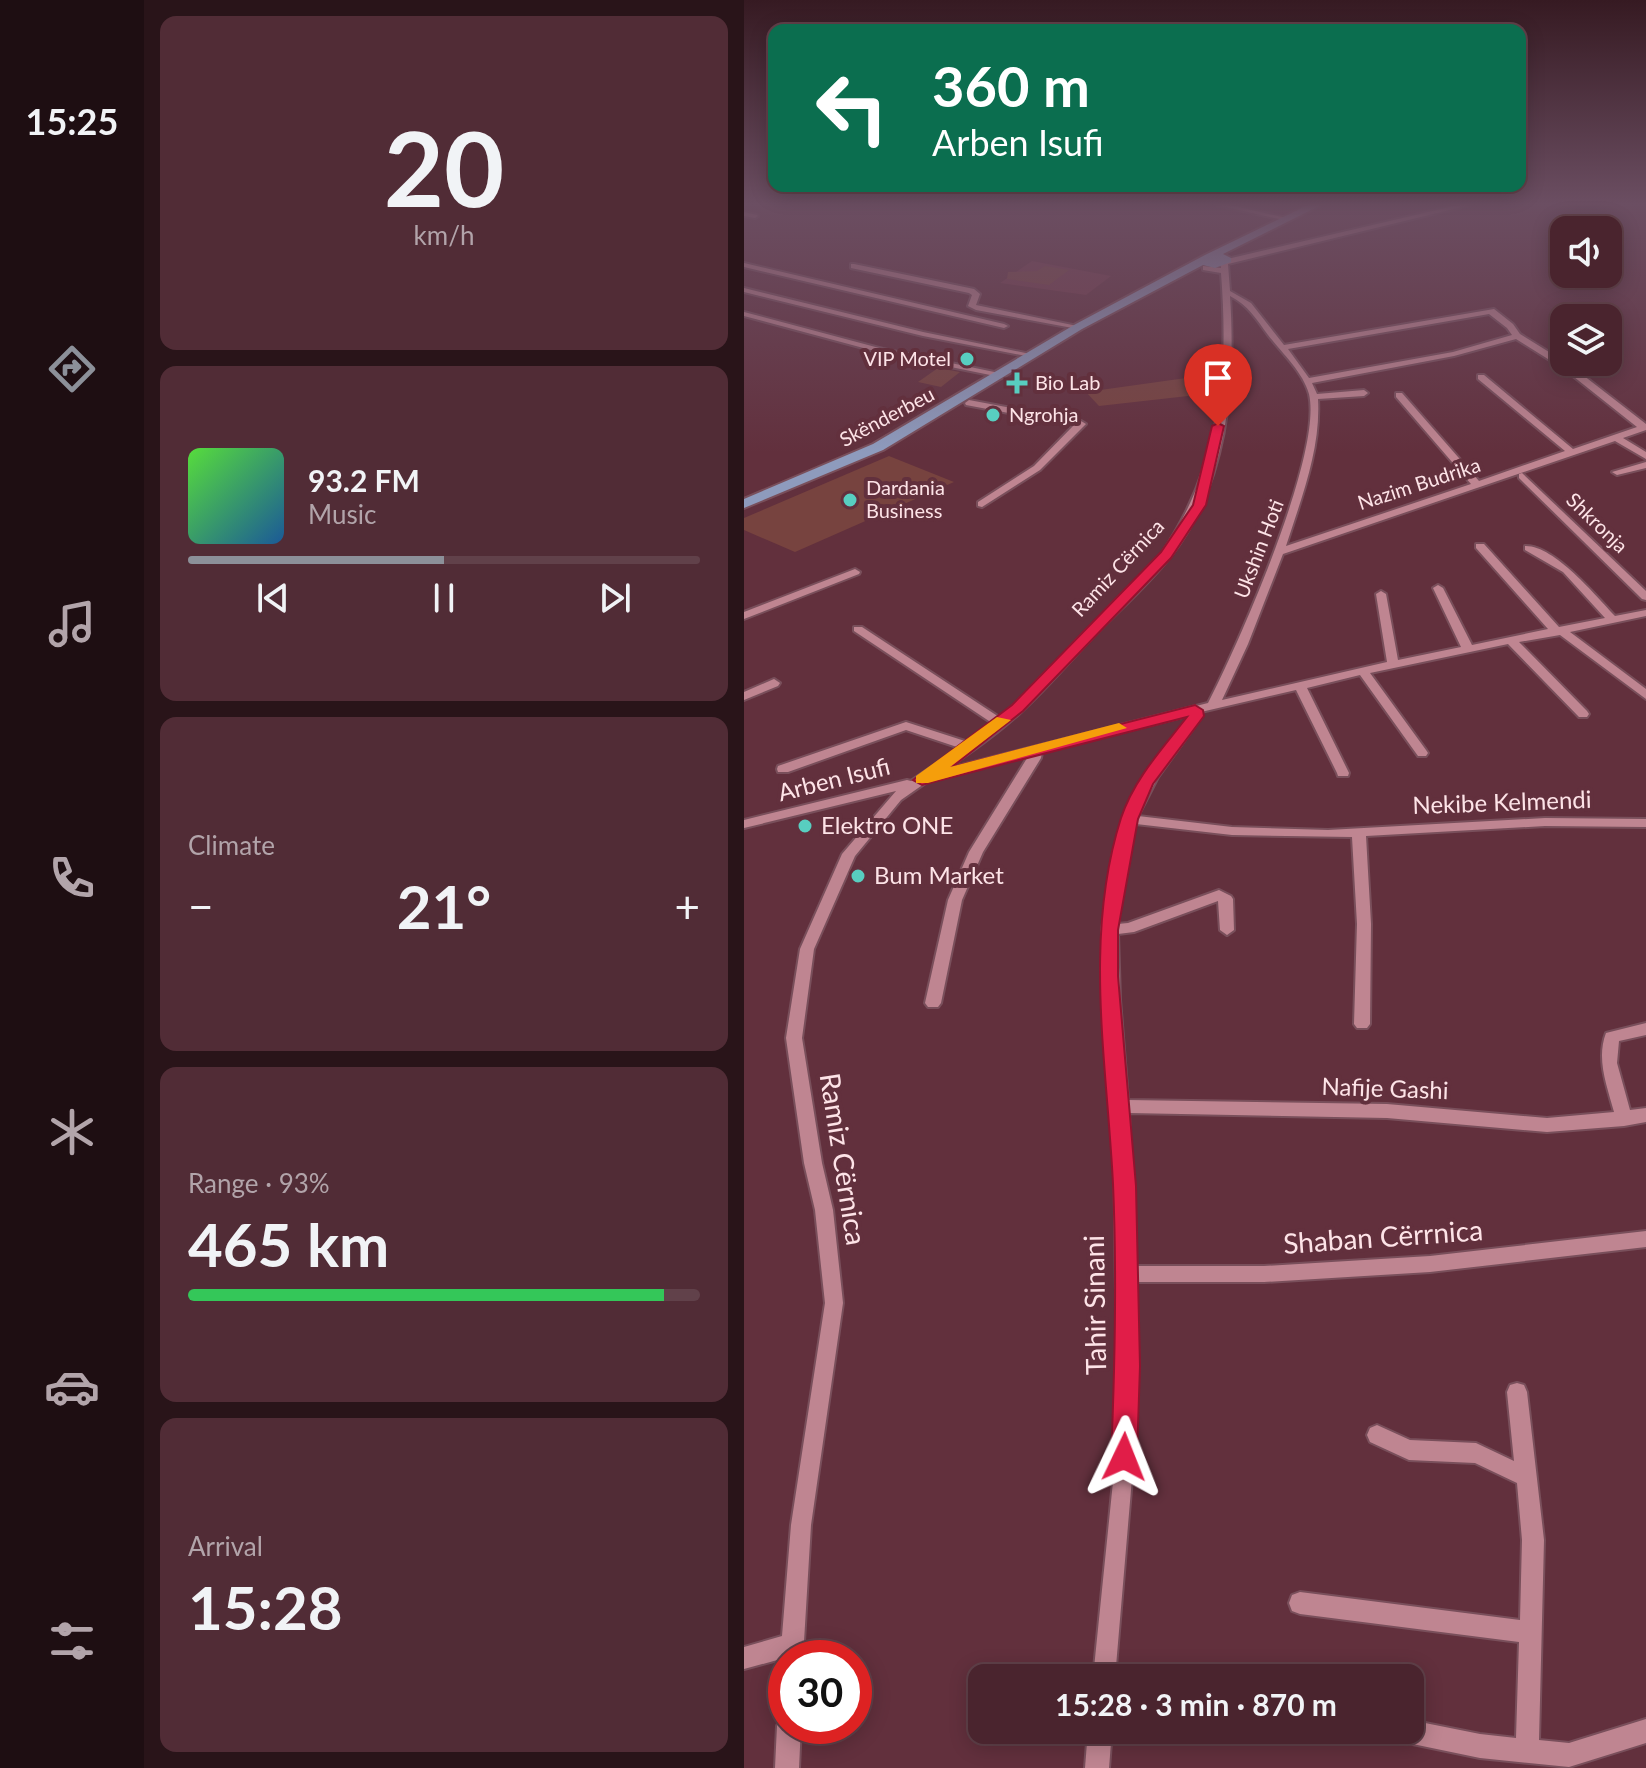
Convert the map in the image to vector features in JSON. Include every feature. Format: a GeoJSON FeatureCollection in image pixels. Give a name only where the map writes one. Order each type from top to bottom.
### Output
{"type":"FeatureCollection","features":[{"type":"Feature","properties":{"kind":"main road","name":"Skënderbeu"},"geometry":{"type":"LineString","coordinates":[[746,504],[878,447],[1078,327],[1164,288]]}},
{"type":"Feature","properties":{"kind":"main road","name":"Skënderbeu"},"geometry":{"type":"LineString","coordinates":[[746,504],[887,451],[1087,329],[1169,288]]}},
{"type":"Feature","properties":{"kind":"street"},"geometry":{"type":"LineString","coordinates":[[841,288],[1004,326]]}},
{"type":"Feature","properties":{"kind":"street"},"geometry":{"type":"LineString","coordinates":[[955,288],[976,294],[972,306],[1078,327]]}},
{"type":"Feature","properties":{"kind":"street","name":"Ramiz Cërnica"},"geometry":{"type":"LineString","coordinates":[[793,1640],[801,1525],[834,1303],[824,1210],[813,1163],[794,1038],[797,999],[807,949],[849,854],[896,797],[1000,723],[1166,555],[1200,505],[1226,385],[1229,293],[1226,288]]}},
{"type":"Feature","properties":{"kind":"street"},"geometry":{"type":"LineString","coordinates":[[744,290],[923,334],[1031,355]]}},
{"type":"Feature","properties":{"kind":"street"},"geometry":{"type":"LineString","coordinates":[[1229,293],[1248,301],[1306,381],[1314,397],[1364,393]]}},
{"type":"Feature","properties":{"kind":"street"},"geometry":{"type":"LineString","coordinates":[[976,319],[991,310]]}},
{"type":"Feature","properties":{"kind":"street","name":"Nazim Budrika"},"geometry":{"type":"LineString","coordinates":[[1281,348],[1486,311],[1510,326],[1517,336],[1567,367],[1645,428]]}},
{"type":"Feature","properties":{"kind":"street"},"geometry":{"type":"LineString","coordinates":[[744,314],[882,351],[1000,374]]}},
{"type":"Feature","properties":{"kind":"street"},"geometry":{"type":"LineString","coordinates":[[1306,381],[1454,354],[1517,336]]}},
{"type":"Feature","properties":{"kind":"street"},"geometry":{"type":"LineString","coordinates":[[1481,377],[1570,451]]}},
{"type":"Feature","properties":{"kind":"street"},"geometry":{"type":"LineString","coordinates":[[1399,395],[1477,485]]}},
{"type":"Feature","properties":{"kind":"street","name":"Ukshin Hoti"},"geometry":{"type":"LineString","coordinates":[[1204,708],[1279,552],[1300,489],[1309,446],[1314,397]]}},
{"type":"Feature","properties":{"kind":"street","name":"Skënderbeu"},"geometry":{"type":"LineString","coordinates":[[969,403],[1081,424],[1037,468],[982,504]]}},
{"type":"Feature","properties":{"kind":"street","name":"Nazim Budrika"},"geometry":{"type":"LineString","coordinates":[[1279,552],[1645,428]]}},
{"type":"Feature","properties":{"kind":"street"},"geometry":{"type":"LineString","coordinates":[[1615,437],[1646,456]]}},
{"type":"Feature","properties":{"kind":"street"},"geometry":{"type":"LineString","coordinates":[[1617,472],[1646,465]]}},
{"type":"Feature","properties":{"kind":"street","name":"Shkronja"},"geometry":{"type":"LineString","coordinates":[[1522,476],[1646,597]]}},
{"type":"Feature","properties":{"kind":"street"},"geometry":{"type":"LineString","coordinates":[[1480,546],[1559,631],[1646,695]]}},
{"type":"Feature","properties":{"kind":"street"},"geometry":{"type":"LineString","coordinates":[[1529,548],[1567,570],[1613,620]]}},
{"type":"Feature","properties":{"kind":"street"},"geometry":{"type":"LineString","coordinates":[[744,616],[855,572]]}},
{"type":"Feature","properties":{"kind":"street"},"geometry":{"type":"LineString","coordinates":[[1438,588],[1468,649]]}},
{"type":"Feature","properties":{"kind":"street"},"geometry":{"type":"LineString","coordinates":[[1381,594],[1393,664]]}},
{"type":"Feature","properties":{"kind":"street","name":"Arben Isufi"},"geometry":{"type":"LineString","coordinates":[[744,824],[1204,708],[1393,664],[1646,613]]}},
{"type":"Feature","properties":{"kind":"street"},"geometry":{"type":"LineString","coordinates":[[858,629],[1000,723]]}},
{"type":"Feature","properties":{"kind":"street"},"geometry":{"type":"LineString","coordinates":[[1512,642],[1583,714]]}},
{"type":"Feature","properties":{"kind":"street"},"geometry":{"type":"LineString","coordinates":[[1363,671],[1422,753]]}},
{"type":"Feature","properties":{"kind":"street"},"geometry":{"type":"LineString","coordinates":[[744,696],[774,683]]}},
{"type":"Feature","properties":{"kind":"street"},"geometry":{"type":"LineString","coordinates":[[1300,686],[1343,773]]}},
{"type":"Feature","properties":{"kind":"street","name":"Tahir Sinani"},"geometry":{"type":"LineString","coordinates":[[1110,1664],[1122,1517],[1127,1366],[1120,1106],[1108,976],[1109,930],[1130,819],[1145,783],[1204,708]]}},
{"type":"Feature","properties":{"kind":"street"},"geometry":{"type":"LineString","coordinates":[[783,769],[906,726],[970,747]]}},
{"type":"Feature","properties":{"kind":"street"},"geometry":{"type":"LineString","coordinates":[[933,1003],[955,900],[976,852],[1035,758],[1036,750]]}},
{"type":"Feature","properties":{"kind":"street","name":"Nekibe Kelmendi"},"geometry":{"type":"LineString","coordinates":[[1130,819],[1232,831],[1359,833],[1530,822],[1646,823]]}},
{"type":"Feature","properties":{"kind":"street"},"geometry":{"type":"LineString","coordinates":[[1359,833],[1364,924],[1362,1024]]}},
{"type":"Feature","properties":{"kind":"street"},"geometry":{"type":"LineString","coordinates":[[1109,930],[1129,928],[1219,895],[1226,899],[1227,930]]}},
{"type":"Feature","properties":{"kind":"street"},"geometry":{"type":"LineString","coordinates":[[1624,1119],[1609,1063],[1612,1037],[1646,1029]]}},
{"type":"Feature","properties":{"kind":"street","name":"Nafije Gashi"},"geometry":{"type":"LineString","coordinates":[[1120,1106],[1387,1111],[1547,1125],[1646,1115]]}},
{"type":"Feature","properties":{"kind":"street","name":"Shaban Cërrnica"},"geometry":{"type":"LineString","coordinates":[[1124,1274],[1264,1274],[1430,1264],[1646,1239]]}},
{"type":"Feature","properties":{"kind":"street"},"geometry":{"type":"LineString","coordinates":[[1517,1392],[1533,1540],[1527,1751]]}},
{"type":"Feature","properties":{"kind":"street"},"geometry":{"type":"LineString","coordinates":[[1377,1435],[1409,1450],[1476,1453],[1527,1477]]}},
{"type":"Feature","properties":{"kind":"street"},"geometry":{"type":"LineString","coordinates":[[1300,1603],[1531,1632]]}},
{"type":"Feature","properties":{"kind":"street","name":"Ramiz Cërnica"},"geometry":{"type":"LineString","coordinates":[[744,1658],[768,1654]]}},
{"type":"Feature","properties":{"kind":"street"},"geometry":{"type":"LineString","coordinates":[[1424,1734],[1569,1755],[1646,1731]]}},
{"type":"Feature","properties":{"kind":"street"},"geometry":{"type":"LineString","coordinates":[[787,1768],[788,1744]]}},
{"type":"Feature","properties":{"kind":"street"},"geometry":{"type":"LineString","coordinates":[[1097,1768],[1099,1744]]}},
{"type":"Feature","properties":{"kind":"shaded area"},"geometry":{"type":"Polygon","coordinates":[[[1032,288],[1096,288],[1086,295],[1032,288]]]}},
{"type":"Feature","properties":{"kind":"building"},"geometry":{"type":"Polygon","coordinates":[[[938,368],[960,372],[941,387],[918,382],[938,368]]]}},
{"type":"Feature","properties":{"kind":"building"},"geometry":{"type":"Polygon","coordinates":[[[1186,378],[1197,395],[1099,406],[1086,392],[1186,378]]]}},
{"type":"Feature","properties":{"kind":"building","name":"Dardania Business"},"geometry":{"type":"Polygon","coordinates":[[[889,456],[954,482],[795,552],[744,530],[744,518],[889,456]]]}},
{"type":"Feature","properties":{"kind":"slow traffic"},"geometry":{"type":"LineString","coordinates":[[1003,720],[922,780],[1119,728]]}},
{"type":"Feature","properties":{"kind":"place","name":"VIP Motel"},"geometry":{"type":"Point","coordinates":[967,359]}},
{"type":"Feature","properties":{"kind":"place","name":"Bio Lab"},"geometry":{"type":"Point","coordinates":[1017,383]}},
{"type":"Feature","properties":{"kind":"place","name":"Ngrohja"},"geometry":{"type":"Point","coordinates":[993,415]}},
{"type":"Feature","properties":{"kind":"place","name":"Dardania Business"},"geometry":{"type":"Point","coordinates":[850,500]}},
{"type":"Feature","properties":{"kind":"place","name":"Elektro ONE"},"geometry":{"type":"Point","coordinates":[805,826]}},
{"type":"Feature","properties":{"kind":"place","name":"Bum Market"},"geometry":{"type":"Point","coordinates":[858,876]}},
{"type":"Feature","properties":{"kind":"route"},"geometry":{"type":"LineString","coordinates":[[1124,1457],[1127,1366],[1124,1186],[1108,976],[1109,930],[1130,819],[1145,783],[1196,716],[1195,710],[963,767],[922,780],[1018,708],[1166,555],[1200,505],[1218,426]]}}]}
